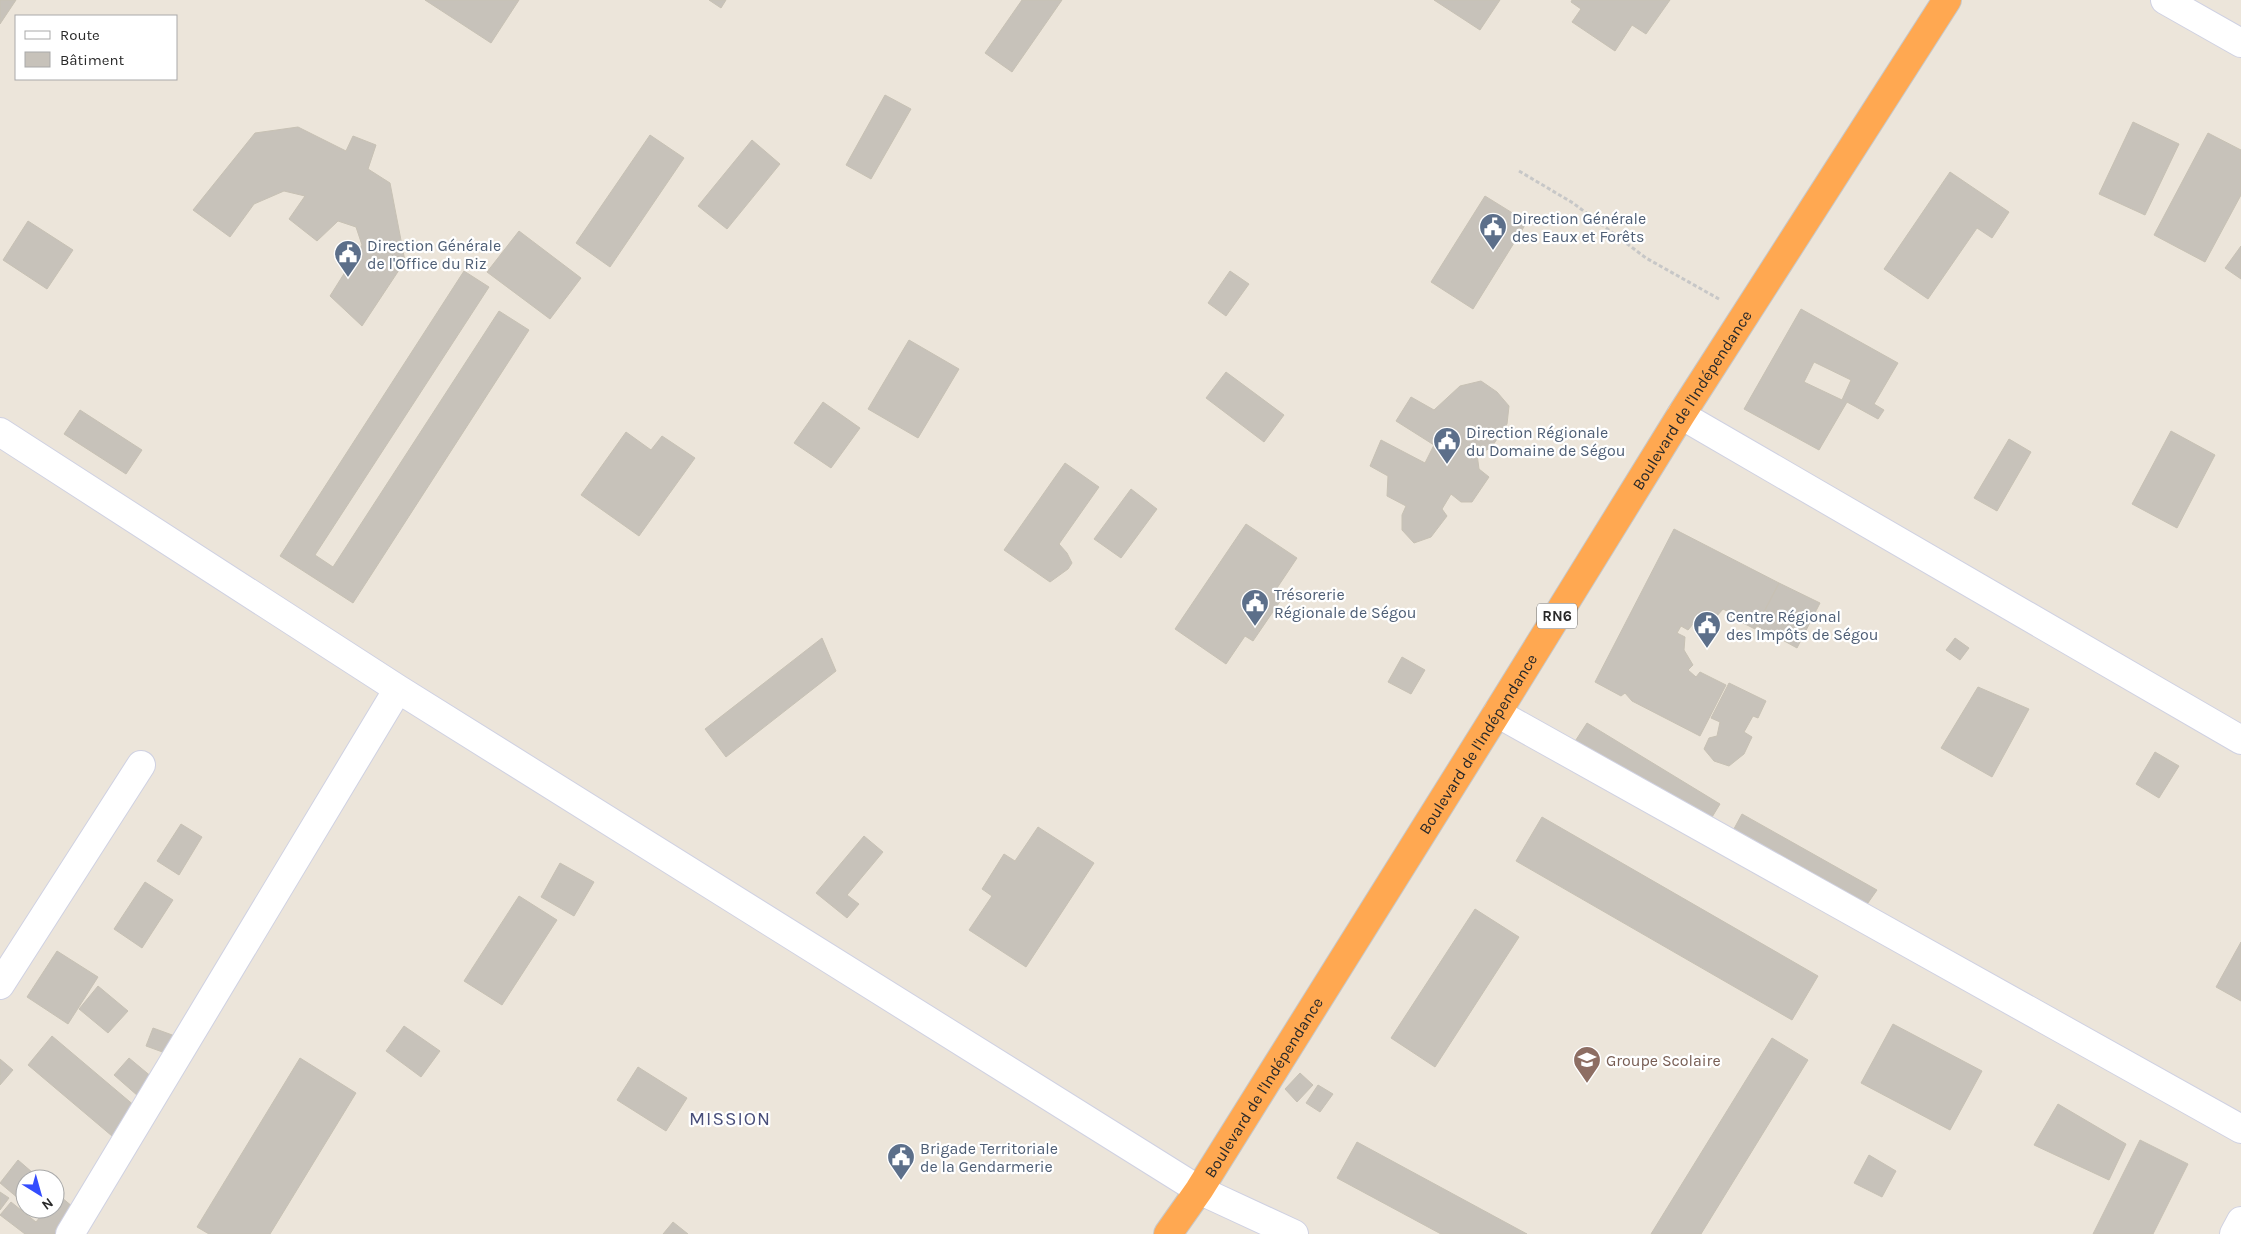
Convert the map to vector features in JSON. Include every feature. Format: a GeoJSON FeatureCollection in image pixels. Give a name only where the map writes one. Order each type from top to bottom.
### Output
{"type":"FeatureCollection","features":[{"type":"Feature","properties":{"kind":"highway","name":"Boulevard de l'Indépendance"},"geometry":{"type":"LineString","coordinates":[[1168,1234],[1199,1190],[1497,714],[1681,415],[1947,0]]}},
{"type":"Feature","properties":{"kind":"street"},"geometry":{"type":"LineString","coordinates":[[2165,0],[2241,43]]}},
{"type":"Feature","properties":{"kind":"street"},"geometry":{"type":"LineString","coordinates":[[1681,415],[2241,740]]}},
{"type":"Feature","properties":{"kind":"street"},"geometry":{"type":"LineString","coordinates":[[0,432],[398,689],[1199,1190],[1294,1234]]}},
{"type":"Feature","properties":{"kind":"street"},"geometry":{"type":"LineString","coordinates":[[70,1234],[398,689]]}},
{"type":"Feature","properties":{"kind":"street"},"geometry":{"type":"LineString","coordinates":[[1497,714],[2241,1129]]}},
{"type":"Feature","properties":{"kind":"street"},"geometry":{"type":"LineString","coordinates":[[0,985],[141,765]]}},
{"type":"Feature","properties":{"kind":"street"},"geometry":{"type":"LineString","coordinates":[[2234,1234],[2241,1221]]}},
{"type":"Feature","properties":{"kind":"path"},"geometry":{"type":"LineString","coordinates":[[1519,171],[1573,203],[1646,258],[1746,314]]}},
{"type":"Feature","properties":{"kind":"building"},"geometry":{"type":"Polygon","coordinates":[[[0,0],[16,0],[0,24],[0,0]]]}},
{"type":"Feature","properties":{"kind":"building"},"geometry":{"type":"Polygon","coordinates":[[[425,0],[519,0],[491,43],[425,0]]]}},
{"type":"Feature","properties":{"kind":"building"},"geometry":{"type":"Polygon","coordinates":[[[709,0],[726,0],[721,8],[709,0]]]}},
{"type":"Feature","properties":{"kind":"building"},"geometry":{"type":"Polygon","coordinates":[[[1022,0],[1062,0],[1012,72],[985,53],[1022,0]]]}},
{"type":"Feature","properties":{"kind":"building"},"geometry":{"type":"Polygon","coordinates":[[[1434,0],[1500,0],[1480,30],[1434,0]]]}},
{"type":"Feature","properties":{"kind":"building"},"geometry":{"type":"Polygon","coordinates":[[[1572,0],[1670,0],[1646,34],[1632,25],[1615,51],[1572,22],[1581,9],[1571,2],[1572,0]]]}},
{"type":"Feature","properties":{"kind":"building"},"geometry":{"type":"Polygon","coordinates":[[[885,95],[911,109],[871,179],[846,165],[885,95]]]}},
{"type":"Feature","properties":{"kind":"building"},"geometry":{"type":"Polygon","coordinates":[[[2133,122],[2179,144],[2145,215],[2099,194],[2133,122]]]}},
{"type":"Feature","properties":{"kind":"building"},"geometry":{"type":"Polygon","coordinates":[[[298,127],[346,151],[353,136],[376,145],[368,169],[390,183],[405,261],[362,326],[330,296],[362,245],[356,227],[338,221],[317,241],[289,219],[305,196],[284,191],[254,204],[230,237],[193,210],[255,133],[298,127]]]}},
{"type":"Feature","properties":{"kind":"building"},"geometry":{"type":"Polygon","coordinates":[[[2208,133],[2241,150],[2241,195],[2205,262],[2154,235],[2208,133]]]}},
{"type":"Feature","properties":{"kind":"building"},"geometry":{"type":"Polygon","coordinates":[[[650,135],[684,158],[610,267],[576,243],[650,135]]]}},
{"type":"Feature","properties":{"kind":"building"},"geometry":{"type":"Polygon","coordinates":[[[752,140],[780,164],[727,229],[698,206],[752,140]]]}},
{"type":"Feature","properties":{"kind":"building"},"geometry":{"type":"Polygon","coordinates":[[[1950,172],[2009,212],[1992,238],[1977,228],[1928,299],[1884,269],[1950,172]]]}},
{"type":"Feature","properties":{"kind":"building"},"geometry":{"type":"Polygon","coordinates":[[[1485,196],[1527,222],[1473,309],[1431,282],[1485,196]]]}},
{"type":"Feature","properties":{"kind":"building"},"geometry":{"type":"Polygon","coordinates":[[[28,221],[73,250],[47,289],[3,260],[28,221]]]}},
{"type":"Feature","properties":{"kind":"building"},"geometry":{"type":"Polygon","coordinates":[[[519,231],[581,278],[550,319],[487,272],[519,231]]]}},
{"type":"Feature","properties":{"kind":"building"},"geometry":{"type":"Polygon","coordinates":[[[2241,246],[2241,279],[2225,268],[2241,246]]]}},
{"type":"Feature","properties":{"kind":"building"},"geometry":{"type":"Polygon","coordinates":[[[464,271],[489,287],[315,555],[333,567],[499,311],[529,330],[353,603],[280,556],[464,271]]]}},
{"type":"Feature","properties":{"kind":"building"},"geometry":{"type":"Polygon","coordinates":[[[1230,271],[1249,284],[1226,316],[1208,303],[1230,271]]]}},
{"type":"Feature","properties":{"kind":"building"},"geometry":{"type":"Polygon","coordinates":[[[1801,309],[1898,363],[1874,404],[1884,410],[1878,419],[1847,402],[1819,450],[1744,409],[1801,309]],[[1814,362],[1804,382],[1842,400],[1851,380],[1814,362]]]}},
{"type":"Feature","properties":{"kind":"building"},"geometry":{"type":"Polygon","coordinates":[[[909,340],[959,369],[918,438],[868,409],[909,340]]]}},
{"type":"Feature","properties":{"kind":"building"},"geometry":{"type":"Polygon","coordinates":[[[1226,372],[1284,415],[1264,442],[1206,398],[1226,372]]]}},
{"type":"Feature","properties":{"kind":"building"},"geometry":{"type":"Polygon","coordinates":[[[1481,381],[1497,392],[1509,406],[1507,424],[1491,448],[1477,454],[1479,469],[1489,477],[1472,502],[1461,502],[1451,494],[1442,509],[1447,516],[1431,537],[1414,543],[1402,530],[1402,515],[1406,506],[1387,496],[1388,476],[1370,466],[1381,440],[1425,463],[1434,445],[1396,421],[1411,397],[1434,410],[1460,386],[1481,381]]]}},
{"type":"Feature","properties":{"kind":"building"},"geometry":{"type":"Polygon","coordinates":[[[823,402],[860,428],[831,468],[794,443],[823,402]]]}},
{"type":"Feature","properties":{"kind":"building"},"geometry":{"type":"Polygon","coordinates":[[[80,410],[142,450],[126,474],[64,434],[80,410]]]}},
{"type":"Feature","properties":{"kind":"building"},"geometry":{"type":"Polygon","coordinates":[[[2171,431],[2215,455],[2177,528],[2132,504],[2171,431]]]}},
{"type":"Feature","properties":{"kind":"building"},"geometry":{"type":"Polygon","coordinates":[[[626,432],[651,450],[662,436],[695,458],[639,536],[581,495],[626,432]]]}},
{"type":"Feature","properties":{"kind":"building"},"geometry":{"type":"Polygon","coordinates":[[[2009,439],[2031,452],[1997,511],[1974,498],[2009,439]]]}},
{"type":"Feature","properties":{"kind":"building"},"geometry":{"type":"Polygon","coordinates":[[[1065,463],[1099,487],[1059,544],[1067,553],[1072,563],[1068,569],[1050,582],[1004,550],[1065,463]]]}},
{"type":"Feature","properties":{"kind":"building"},"geometry":{"type":"Polygon","coordinates":[[[1131,489],[1157,509],[1121,558],[1094,539],[1131,489]]]}},
{"type":"Feature","properties":{"kind":"building"},"geometry":{"type":"Polygon","coordinates":[[[1246,524],[1297,558],[1275,591],[1283,597],[1253,641],[1245,636],[1226,664],[1175,629],[1246,524]]]}},
{"type":"Feature","properties":{"kind":"building"},"geometry":{"type":"Polygon","coordinates":[[[1674,529],[1779,583],[1755,629],[1729,616],[1731,613],[1723,609],[1716,617],[1707,612],[1698,618],[1688,630],[1681,626],[1677,633],[1685,637],[1684,650],[1693,665],[1688,670],[1696,677],[1700,672],[1726,685],[1700,736],[1632,701],[1625,693],[1621,696],[1595,682],[1674,529]]]}},
{"type":"Feature","properties":{"kind":"building"},"geometry":{"type":"Polygon","coordinates":[[[1779,583],[1820,603],[1797,648],[1757,626],[1779,583]]]}},
{"type":"Feature","properties":{"kind":"building"},"geometry":{"type":"Polygon","coordinates":[[[822,638],[836,671],[726,757],[705,729],[822,638]]]}},
{"type":"Feature","properties":{"kind":"building"},"geometry":{"type":"Polygon","coordinates":[[[1955,638],[1969,648],[1960,660],[1946,650],[1955,638]]]}},
{"type":"Feature","properties":{"kind":"building"},"geometry":{"type":"Polygon","coordinates":[[[1402,657],[1425,670],[1411,694],[1388,682],[1402,657]]]}},
{"type":"Feature","properties":{"kind":"building"},"geometry":{"type":"Polygon","coordinates":[[[1729,683],[1766,701],[1758,718],[1753,716],[1744,732],[1752,737],[1744,754],[1729,766],[1714,761],[1704,749],[1709,738],[1717,736],[1720,722],[1711,718],[1729,683]]]}},
{"type":"Feature","properties":{"kind":"building"},"geometry":{"type":"Polygon","coordinates":[[[1978,687],[2029,709],[1992,777],[1941,748],[1978,687]]]}},
{"type":"Feature","properties":{"kind":"building"},"geometry":{"type":"Polygon","coordinates":[[[1587,723],[1720,804],[1706,827],[1570,749],[1587,723]]]}},
{"type":"Feature","properties":{"kind":"building"},"geometry":{"type":"Polygon","coordinates":[[[2155,752],[2179,766],[2159,798],[2136,784],[2155,752]]]}},
{"type":"Feature","properties":{"kind":"building"},"geometry":{"type":"Polygon","coordinates":[[[1742,814],[1877,890],[1863,910],[1729,838],[1742,814]]]}},
{"type":"Feature","properties":{"kind":"building"},"geometry":{"type":"Polygon","coordinates":[[[1542,817],[1818,976],[1792,1020],[1516,861],[1542,817]]]}},
{"type":"Feature","properties":{"kind":"building"},"geometry":{"type":"Polygon","coordinates":[[[181,824],[202,837],[179,875],[157,861],[181,824]]]}},
{"type":"Feature","properties":{"kind":"building"},"geometry":{"type":"Polygon","coordinates":[[[1038,827],[1094,863],[1026,967],[969,930],[992,896],[982,889],[1004,854],[1015,861],[1038,827]]]}},
{"type":"Feature","properties":{"kind":"building"},"geometry":{"type":"Polygon","coordinates":[[[864,836],[883,852],[847,895],[859,904],[847,918],[816,893],[864,836]]]}},
{"type":"Feature","properties":{"kind":"building"},"geometry":{"type":"Polygon","coordinates":[[[560,863],[594,882],[574,916],[541,897],[560,863]]]}},
{"type":"Feature","properties":{"kind":"building"},"geometry":{"type":"Polygon","coordinates":[[[145,882],[173,900],[142,948],[114,929],[145,882]]]}},
{"type":"Feature","properties":{"kind":"building"},"geometry":{"type":"Polygon","coordinates":[[[519,896],[557,920],[502,1005],[464,981],[519,896]]]}},
{"type":"Feature","properties":{"kind":"building"},"geometry":{"type":"Polygon","coordinates":[[[1475,909],[1519,937],[1435,1067],[1391,1038],[1475,909]]]}},
{"type":"Feature","properties":{"kind":"building"},"geometry":{"type":"Polygon","coordinates":[[[2241,942],[2241,1001],[2216,987],[2241,942]]]}},
{"type":"Feature","properties":{"kind":"building"},"geometry":{"type":"Polygon","coordinates":[[[57,951],[98,977],[68,1024],[27,997],[57,951]]]}},
{"type":"Feature","properties":{"kind":"building"},"geometry":{"type":"Polygon","coordinates":[[[98,986],[128,1011],[108,1033],[79,1009],[98,986]]]}},
{"type":"Feature","properties":{"kind":"building"},"geometry":{"type":"Polygon","coordinates":[[[1893,1024],[1982,1071],[1950,1130],[1861,1083],[1893,1024]]]}},
{"type":"Feature","properties":{"kind":"building"},"geometry":{"type":"Polygon","coordinates":[[[404,1026],[440,1051],[421,1077],[386,1051],[404,1026]]]}},
{"type":"Feature","properties":{"kind":"building"},"geometry":{"type":"Polygon","coordinates":[[[153,1028],[175,1036],[168,1054],[146,1046],[153,1028]]]}},
{"type":"Feature","properties":{"kind":"building"},"geometry":{"type":"Polygon","coordinates":[[[52,1036],[136,1107],[112,1136],[28,1065],[52,1036]]]}},
{"type":"Feature","properties":{"kind":"building"},"geometry":{"type":"Polygon","coordinates":[[[1772,1038],[1808,1060],[1701,1234],[1651,1234],[1772,1038]]]}},
{"type":"Feature","properties":{"kind":"building"},"geometry":{"type":"Polygon","coordinates":[[[129,1058],[153,1078],[138,1096],[114,1075],[129,1058]]]}},
{"type":"Feature","properties":{"kind":"building"},"geometry":{"type":"Polygon","coordinates":[[[300,1058],[356,1093],[270,1234],[209,1234],[197,1227],[300,1058]]]}},
{"type":"Feature","properties":{"kind":"building"},"geometry":{"type":"Polygon","coordinates":[[[0,1059],[13,1070],[0,1085],[0,1059]]]}},
{"type":"Feature","properties":{"kind":"building"},"geometry":{"type":"Polygon","coordinates":[[[638,1067],[687,1098],[666,1131],[617,1100],[638,1067]]]}},
{"type":"Feature","properties":{"kind":"building"},"geometry":{"type":"Polygon","coordinates":[[[1300,1073],[1313,1085],[1297,1102],[1285,1089],[1300,1073]]]}},
{"type":"Feature","properties":{"kind":"building"},"geometry":{"type":"Polygon","coordinates":[[[1318,1085],[1333,1094],[1320,1112],[1306,1103],[1318,1085]]]}},
{"type":"Feature","properties":{"kind":"building"},"geometry":{"type":"Polygon","coordinates":[[[2058,1104],[2126,1144],[2109,1180],[2034,1145],[2058,1104]]]}},
{"type":"Feature","properties":{"kind":"building"},"geometry":{"type":"Polygon","coordinates":[[[2140,1140],[2188,1164],[2153,1234],[2093,1234],[2140,1140]]]}},
{"type":"Feature","properties":{"kind":"building"},"geometry":{"type":"Polygon","coordinates":[[[1357,1142],[1527,1234],[1441,1234],[1337,1178],[1357,1142]]]}},
{"type":"Feature","properties":{"kind":"building"},"geometry":{"type":"Polygon","coordinates":[[[1869,1155],[1896,1171],[1882,1197],[1854,1183],[1869,1155]]]}},
{"type":"Feature","properties":{"kind":"building"},"geometry":{"type":"Polygon","coordinates":[[[18,1160],[28,1169],[15,1169],[15,1196],[0,1183],[18,1160]]]}},
{"type":"Feature","properties":{"kind":"building"},"geometry":{"type":"Polygon","coordinates":[[[0,1192],[9,1198],[0,1210],[0,1192]]]}},
{"type":"Feature","properties":{"kind":"building"},"geometry":{"type":"Polygon","coordinates":[[[65,1200],[73,1207],[65,1219],[65,1200]]]}},
{"type":"Feature","properties":{"kind":"building"},"geometry":{"type":"Polygon","coordinates":[[[11,1202],[15,1205],[15,1219],[32,1219],[36,1222],[38,1219],[65,1219],[55,1234],[25,1234],[0,1215],[11,1202]]]}},
{"type":"Feature","properties":{"kind":"building"},"geometry":{"type":"Polygon","coordinates":[[[673,1222],[688,1234],[663,1234],[673,1222]]]}},
{"type":"Feature","properties":{"kind":"place","name":"Direction Générale des Eaux et Forêts"},"geometry":{"type":"Point","coordinates":[1493,251]}},
{"type":"Feature","properties":{"kind":"place","name":"Direction Générale de l'Office du Riz"},"geometry":{"type":"Point","coordinates":[348,278]}},
{"type":"Feature","properties":{"kind":"place","name":"Direction Régionale du Domaine de Ségou"},"geometry":{"type":"Point","coordinates":[1447,465]}},
{"type":"Feature","properties":{"kind":"place","name":"Trésorerie Régionale de Ségou"},"geometry":{"type":"Point","coordinates":[1255,627]}},
{"type":"Feature","properties":{"kind":"place","name":"Centre Régional des Impôts de Ségou"},"geometry":{"type":"Point","coordinates":[1707,649]}},
{"type":"Feature","properties":{"kind":"place","name":"Groupe Scolaire"},"geometry":{"type":"Point","coordinates":[1587,1084]}},
{"type":"Feature","properties":{"kind":"place","name":"Brigade Territoriale de la Gendarmerie"},"geometry":{"type":"Point","coordinates":[901,1181]}},
{"type":"Feature","properties":{"kind":"district","name":"MISSION"},"geometry":{"type":"Point","coordinates":[730,1118]}}]}
